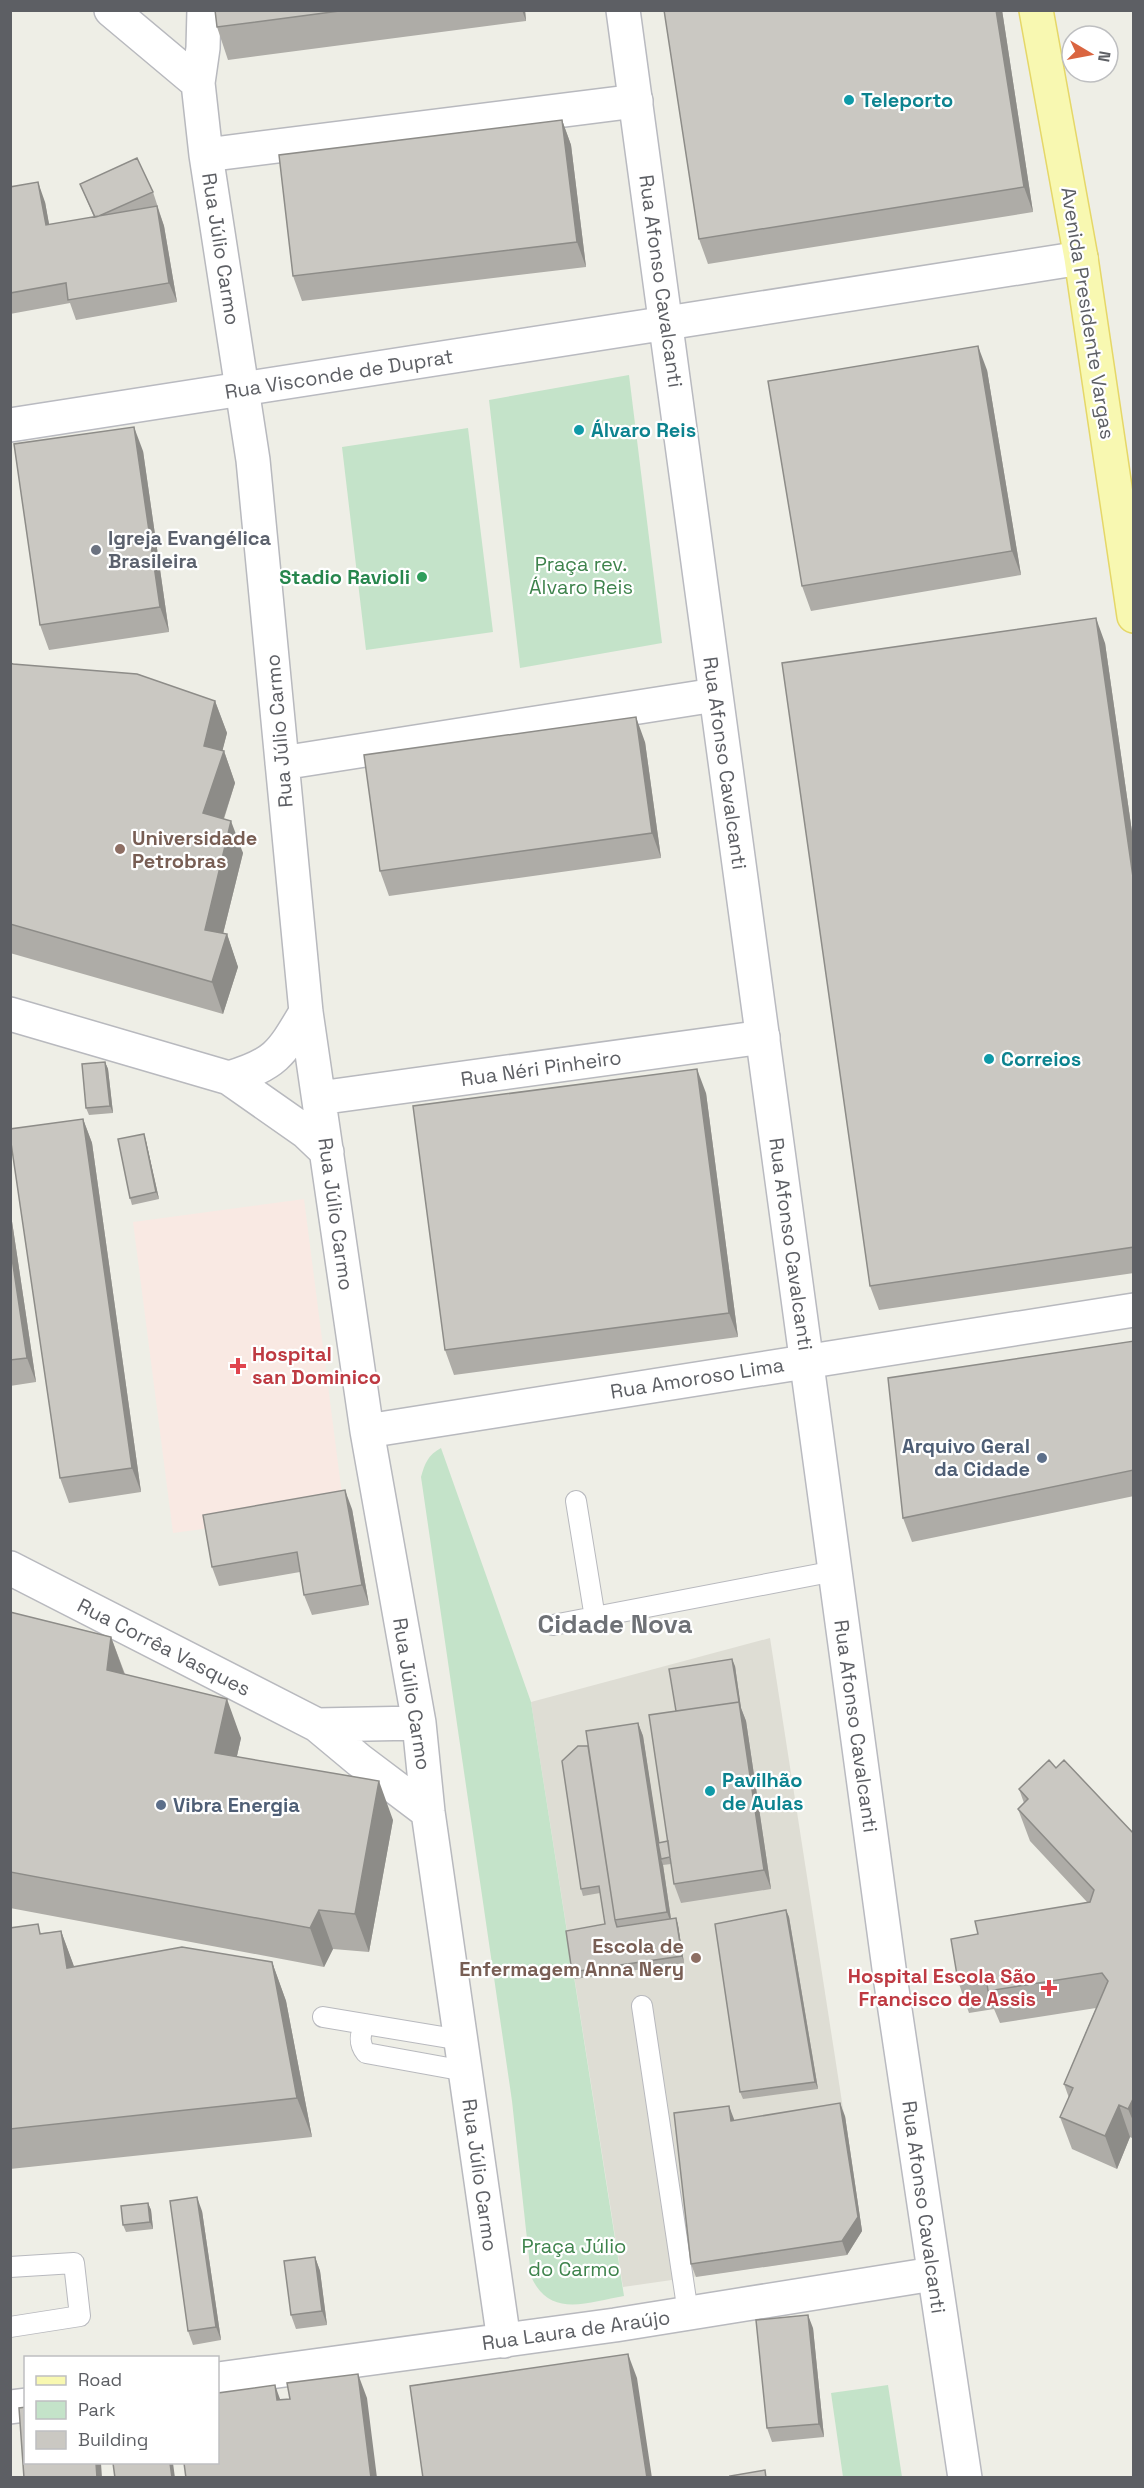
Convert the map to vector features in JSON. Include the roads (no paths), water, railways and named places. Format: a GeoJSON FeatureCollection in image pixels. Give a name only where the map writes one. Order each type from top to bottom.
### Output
{"type":"FeatureCollection","features":[{"type":"Feature","properties":{"kind":"main road","name":"Avenida Presidente Vargas"},"geometry":{"type":"LineString","coordinates":[[1036,10],[1081,258],[1134,616]]}},
{"type":"Feature","properties":{"kind":"street"},"geometry":{"type":"LineString","coordinates":[[111,10],[198,83]]}},
{"type":"Feature","properties":{"kind":"street","name":"Rua Júlio Carmo"},"geometry":{"type":"LineString","coordinates":[[204,10],[203,48],[198,83],[206,155],[243,388],[256,488],[306,1012],[368,1431],[419,1723],[428,1812],[504,2341]]}},
{"type":"Feature","properties":{"kind":"street","name":"Rua Afonso Cavalcanti"},"geometry":{"type":"LineString","coordinates":[[623,10],[835,1571],[933,2274],[965,2478]]}},
{"type":"Feature","properties":{"kind":"street"},"geometry":{"type":"LineString","coordinates":[[206,155],[636,101]]}},
{"type":"Feature","properties":{"kind":"street","name":"Rua Visconde de Duprat"},"geometry":{"type":"LineString","coordinates":[[10,425],[1081,258]]}},
{"type":"Feature","properties":{"kind":"street"},"geometry":{"type":"LineString","coordinates":[[282,763],[715,695]]}},
{"type":"Feature","properties":{"kind":"street"},"geometry":{"type":"LineString","coordinates":[[229,1078],[267,1064],[279,1053],[306,1012]]}},
{"type":"Feature","properties":{"kind":"street"},"geometry":{"type":"LineString","coordinates":[[10,1014],[229,1078],[306,1132],[327,1152]]}},
{"type":"Feature","properties":{"kind":"street","name":"Rua Néri Pinheiro"},"geometry":{"type":"LineString","coordinates":[[319,1098],[763,1037]]}},
{"type":"Feature","properties":{"kind":"street","name":"Rua Amoroso Lima"},"geometry":{"type":"LineString","coordinates":[[368,1431],[1134,1310]]}},
{"type":"Feature","properties":{"kind":"street","name":"Rua Corrêa Vasques"},"geometry":{"type":"LineString","coordinates":[[10,1568],[317,1725],[428,1812]]}},
{"type":"Feature","properties":{"kind":"street","name":"Rua Corrêa Vasques"},"geometry":{"type":"LineString","coordinates":[[317,1725],[419,1723]]}},
{"type":"Feature","properties":{"kind":"street","name":"Rua Laura de Araújo"},"geometry":{"type":"LineString","coordinates":[[219,2379],[504,2341],[933,2274]]}},
{"type":"Feature","properties":{"kind":"lane"},"geometry":{"type":"LineString","coordinates":[[576,1501],[595,1618]]}},
{"type":"Feature","properties":{"kind":"lane"},"geometry":{"type":"LineString","coordinates":[[553,1625],[835,1571]]}},
{"type":"Feature","properties":{"kind":"lane"},"geometry":{"type":"LineString","coordinates":[[642,2006],[688,2313]]}},
{"type":"Feature","properties":{"kind":"lane"},"geometry":{"type":"LineString","coordinates":[[323,2017],[366,2024],[463,2055]]}},
{"type":"Feature","properties":{"kind":"lane"},"geometry":{"type":"LineString","coordinates":[[366,2024],[360,2038],[362,2048],[366,2053],[463,2055]]}},
{"type":"Feature","properties":{"kind":"lane"},"geometry":{"type":"LineString","coordinates":[[10,2267],[74,2262],[80,2316],[10,2328]]}},
{"type":"Feature","properties":{"kind":"place","name":"Teleporto"},"geometry":{"type":"Point","coordinates":[849,100]}},
{"type":"Feature","properties":{"kind":"place","name":"Álvaro Reis"},"geometry":{"type":"Point","coordinates":[579,430]}},
{"type":"Feature","properties":{"kind":"place","name":"Igreja Evangélica Brasileira"},"geometry":{"type":"Point","coordinates":[96,550]}},
{"type":"Feature","properties":{"kind":"place","name":"Stadio Ravioli"},"geometry":{"type":"Point","coordinates":[422,577]}},
{"type":"Feature","properties":{"kind":"place","name":"Universidade Petrobras"},"geometry":{"type":"Point","coordinates":[120,849]}},
{"type":"Feature","properties":{"kind":"place","name":"Correios"},"geometry":{"type":"Point","coordinates":[989,1059]}},
{"type":"Feature","properties":{"kind":"place","name":"Hospital san Dominico"},"geometry":{"type":"Point","coordinates":[238,1366]}},
{"type":"Feature","properties":{"kind":"place","name":"Arquivo Geral da Cidade"},"geometry":{"type":"Point","coordinates":[1042,1458]}},
{"type":"Feature","properties":{"kind":"place","name":"Pavilhão de Aulas"},"geometry":{"type":"Point","coordinates":[710,1791]}},
{"type":"Feature","properties":{"kind":"place","name":"Vibra Energia"},"geometry":{"type":"Point","coordinates":[161,1805]}},
{"type":"Feature","properties":{"kind":"place","name":"Escola de Enfermagem Anna Nery"},"geometry":{"type":"Point","coordinates":[696,1958]}},
{"type":"Feature","properties":{"kind":"place","name":"Hospital Escola São Francisco de Assis"},"geometry":{"type":"Point","coordinates":[1049,1988]}},
{"type":"Feature","properties":{"kind":"district","name":"Cidade Nova"},"geometry":{"type":"Point","coordinates":[615,1624]}},
{"type":"Feature","properties":{"kind":"park label","name":"Praça rev. Álvaro Reis"},"geometry":{"type":"Point","coordinates":[581,576]}},
{"type":"Feature","properties":{"kind":"park label","name":"Praça Júlio do Carmo"},"geometry":{"type":"Point","coordinates":[574,2258]}}]}
